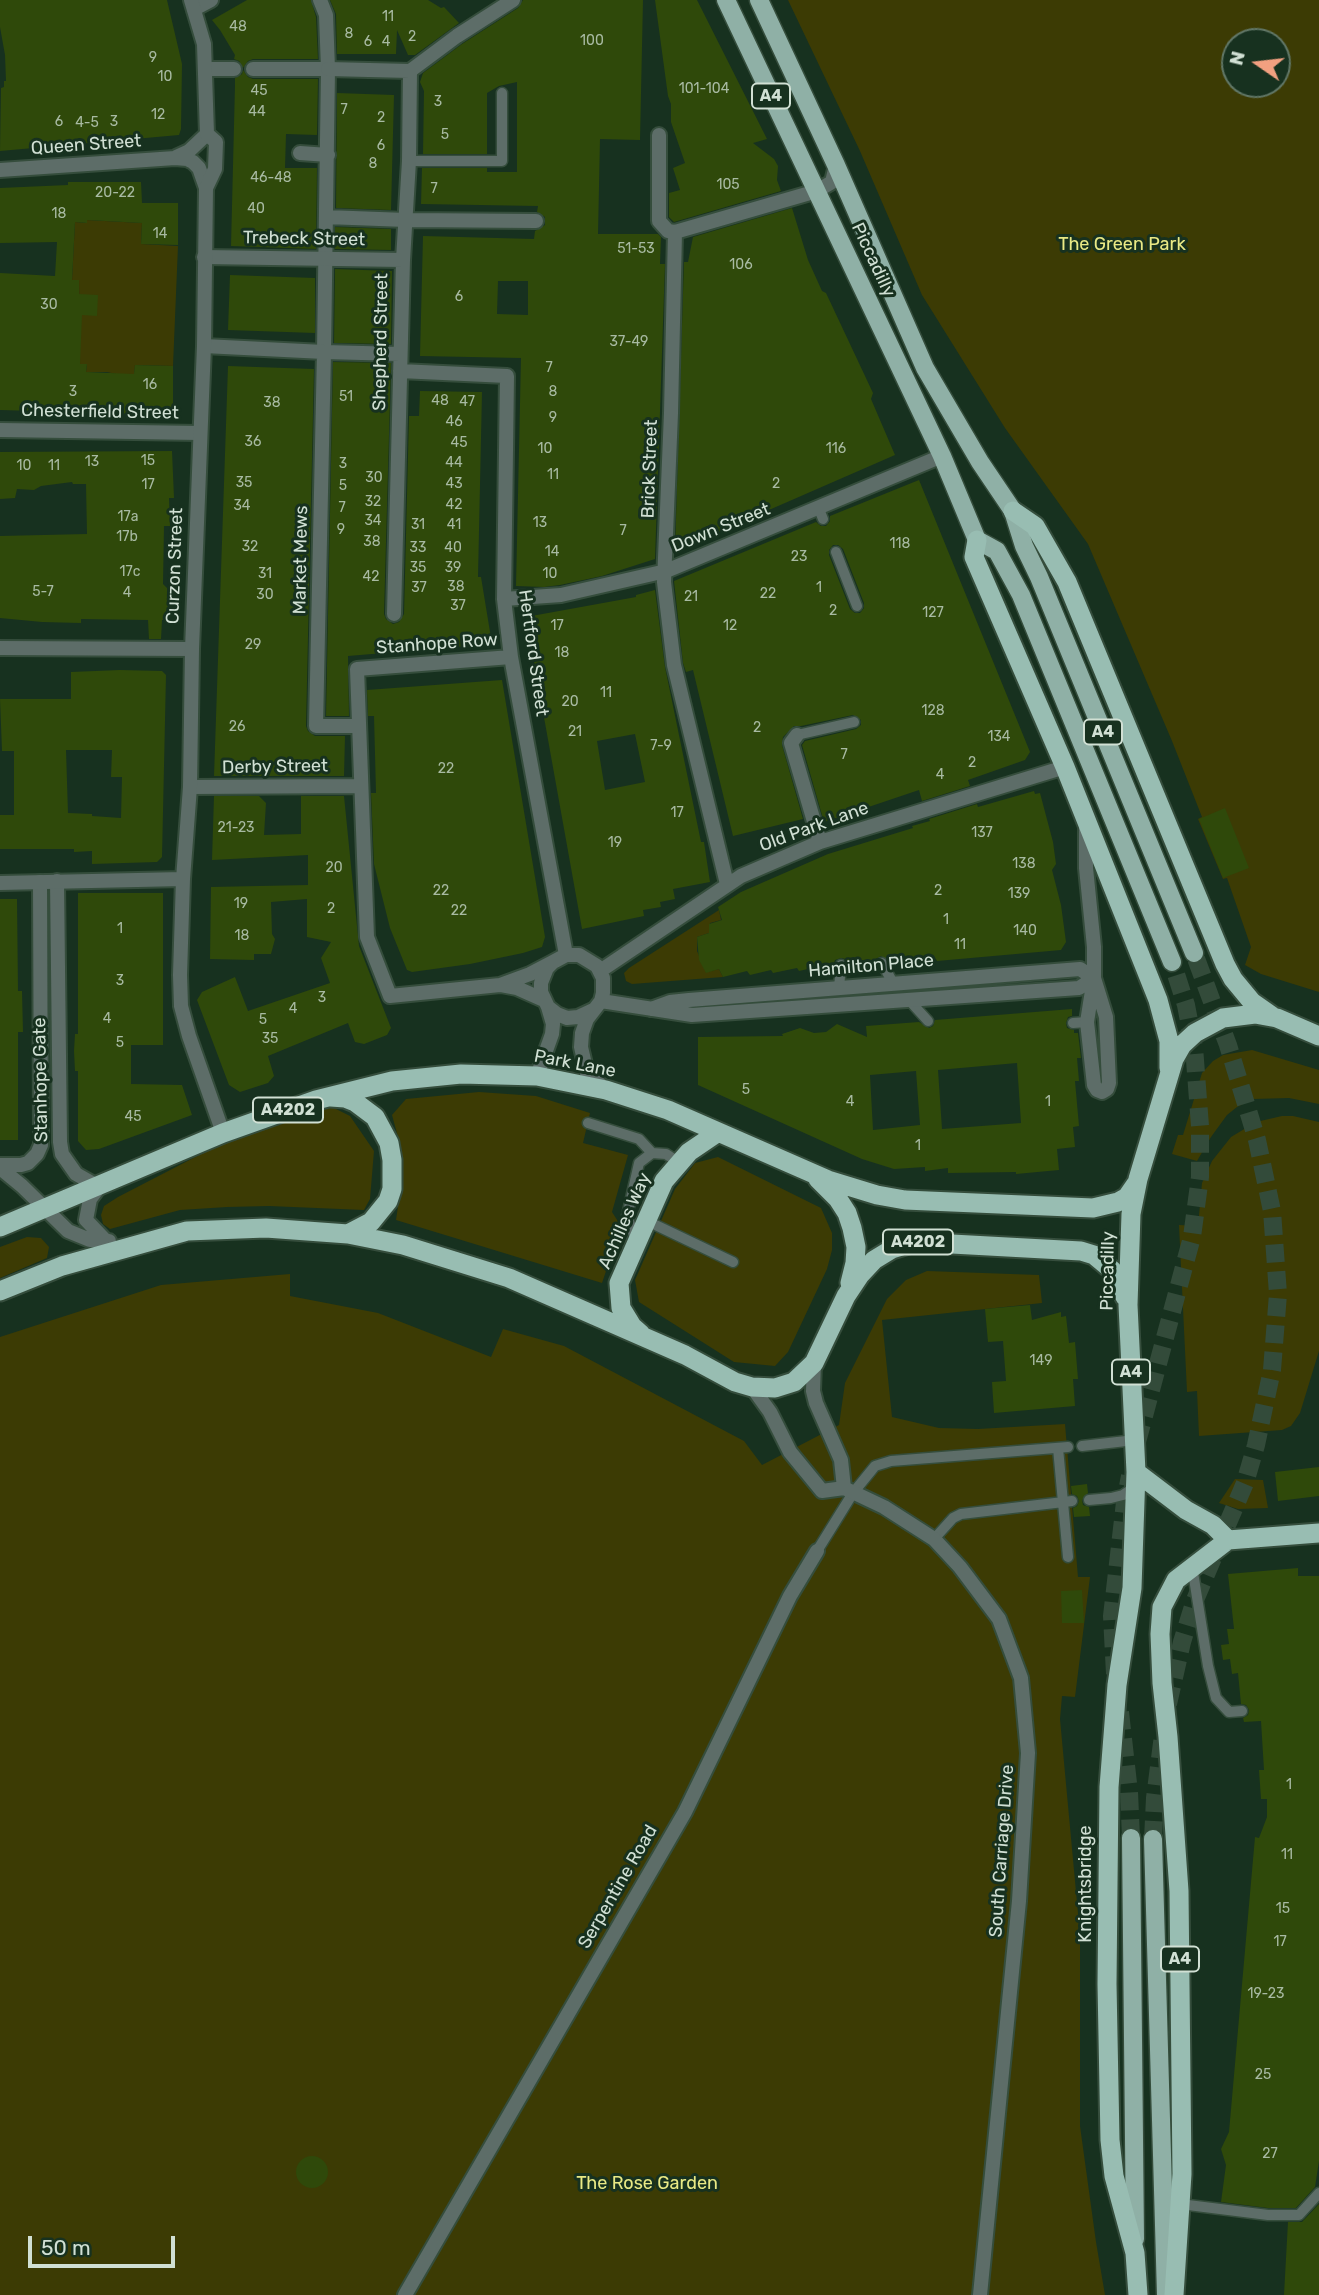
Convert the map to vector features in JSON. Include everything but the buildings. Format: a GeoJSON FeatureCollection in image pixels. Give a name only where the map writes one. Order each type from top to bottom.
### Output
{"type":"FeatureCollection","features":[{"type":"Feature","properties":{"kind":"highway","name":"A4"},"geometry":{"type":"LineString","coordinates":[[1013,511],[1035,526],[1067,582],[1233,979],[1262,1011],[1319,1036]]}},
{"type":"Feature","properties":{"kind":"highway","name":"A4"},"geometry":{"type":"LineString","coordinates":[[978,540],[974,557],[1065,767],[1163,1015],[1169,1041],[1169,1076]]}},
{"type":"Feature","properties":{"kind":"highway","name":"A4"},"geometry":{"type":"LineString","coordinates":[[1169,1076],[1182,1045],[1207,1025],[1238,1015],[1255,1014],[1276,1018]]}},
{"type":"Feature","properties":{"kind":"highway","name":"Park Lane"},"geometry":{"type":"LineString","coordinates":[[0,1227],[223,1133],[326,1097],[362,1087],[425,1076],[488,1073],[537,1076],[606,1090],[668,1110],[802,1170],[851,1188],[905,1200],[1093,1208],[1127,1197],[1138,1180]]}},
{"type":"Feature","properties":{"kind":"highway","name":"Piccadilly"},"geometry":{"type":"LineString","coordinates":[[1136,1479],[1128,1305],[1129,1233],[1138,1180],[1169,1076]]}},
{"type":"Feature","properties":{"kind":"highway","name":"A4202"},"geometry":{"type":"LineString","coordinates":[[326,1097],[345,1098],[365,1108],[375,1117],[389,1143],[392,1160],[393,1176],[388,1202],[371,1222],[348,1234]]}},
{"type":"Feature","properties":{"kind":"highway","name":"Achilles Way"},"geometry":{"type":"LineString","coordinates":[[647,1339],[632,1326],[621,1308],[619,1283],[664,1181],[678,1162],[716,1133]]}},
{"type":"Feature","properties":{"kind":"highway","name":"A4202"},"geometry":{"type":"LineString","coordinates":[[802,1170],[829,1188],[847,1213],[856,1247],[846,1296]]}},
{"type":"Feature","properties":{"kind":"highway","name":"A4202"},"geometry":{"type":"LineString","coordinates":[[0,1291],[62,1266],[187,1231],[265,1228],[348,1234],[402,1245],[509,1278],[685,1356],[713,1372],[752,1387],[775,1388],[794,1382],[814,1363],[846,1296],[874,1260],[892,1249],[915,1242],[1081,1251],[1094,1255],[1112,1270],[1128,1305]]}},
{"type":"Feature","properties":{"kind":"highway"},"geometry":{"type":"LineString","coordinates":[[1136,1479],[1213,1525],[1228,1539],[1319,1533]]}},
{"type":"Feature","properties":{"kind":"highway","name":"Knightsbridge"},"geometry":{"type":"LineString","coordinates":[[1136,1479],[1132,1588],[1117,1685],[1109,1787],[1107,1984],[1110,2140],[1114,2176],[1135,2253],[1138,2295]]}},
{"type":"Feature","properties":{"kind":"highway","name":"A4"},"geometry":{"type":"LineString","coordinates":[[1174,2295],[1182,2174],[1179,1891],[1162,1683],[1161,1611],[1176,1580],[1228,1539]]}},
{"type":"Feature","properties":{"kind":"main road","name":"Piccadilly"},"geometry":{"type":"LineString","coordinates":[[726,0],[942,456],[978,540]]}},
{"type":"Feature","properties":{"kind":"main road","name":"Piccadilly"},"geometry":{"type":"LineString","coordinates":[[759,0],[926,368],[980,462],[1013,511]]}},
{"type":"Feature","properties":{"kind":"main road","name":"A4"},"geometry":{"type":"LineString","coordinates":[[1013,511],[1024,546],[1194,953]]}},
{"type":"Feature","properties":{"kind":"main road","name":"A4"},"geometry":{"type":"LineString","coordinates":[[978,540],[997,551],[1021,595],[1172,962]]}},
{"type":"Feature","properties":{"kind":"main road","name":"A4"},"geometry":{"type":"LineString","coordinates":[[1131,1838],[1135,2253]]}},
{"type":"Feature","properties":{"kind":"main road","name":"A4"},"geometry":{"type":"LineString","coordinates":[[1153,1839],[1166,2295]]}},
{"type":"Feature","properties":{"kind":"street"},"geometry":{"type":"LineString","coordinates":[[193,5],[211,0]]}},
{"type":"Feature","properties":{"kind":"street"},"geometry":{"type":"LineString","coordinates":[[320,0],[326,15],[328,69],[324,352]]}},
{"type":"Feature","properties":{"kind":"street"},"geometry":{"type":"LineString","coordinates":[[253,69],[410,71],[457,36],[513,0]]}},
{"type":"Feature","properties":{"kind":"street","name":"Curzon Street"},"geometry":{"type":"LineString","coordinates":[[193,5],[204,44],[207,134],[216,142],[215,169],[206,188],[204,346],[191,649],[190,787],[183,878],[181,1006],[223,1133]]}},
{"type":"Feature","properties":{"kind":"street"},"geometry":{"type":"LineString","coordinates":[[206,69],[234,69]]}},
{"type":"Feature","properties":{"kind":"street","name":"Shepherd Street"},"geometry":{"type":"LineString","coordinates":[[394,614],[402,260],[409,161],[410,71]]}},
{"type":"Feature","properties":{"kind":"street"},"geometry":{"type":"LineString","coordinates":[[175,158],[189,151],[207,134]]}},
{"type":"Feature","properties":{"kind":"street"},"geometry":{"type":"LineString","coordinates":[[659,135],[659,221],[662,227],[675,232],[817,191],[831,182],[836,165]]}},
{"type":"Feature","properties":{"kind":"street"},"geometry":{"type":"LineString","coordinates":[[300,153],[328,155]]}},
{"type":"Feature","properties":{"kind":"street"},"geometry":{"type":"LineString","coordinates":[[175,158],[193,162],[199,169],[206,188]]}},
{"type":"Feature","properties":{"kind":"street","name":"Queen Street"},"geometry":{"type":"LineString","coordinates":[[0,170],[175,158]]}},
{"type":"Feature","properties":{"kind":"street"},"geometry":{"type":"LineString","coordinates":[[326,217],[536,221]]}},
{"type":"Feature","properties":{"kind":"street","name":"Brick Street"},"geometry":{"type":"LineString","coordinates":[[675,232],[664,582],[674,665],[727,884]]}},
{"type":"Feature","properties":{"kind":"street","name":"Trebeck Street"},"geometry":{"type":"LineString","coordinates":[[204,257],[402,260]]}},
{"type":"Feature","properties":{"kind":"street"},"geometry":{"type":"LineString","coordinates":[[204,346],[400,354]]}},
{"type":"Feature","properties":{"kind":"street","name":"Market Mews"},"geometry":{"type":"LineString","coordinates":[[324,352],[316,726],[358,726]]}},
{"type":"Feature","properties":{"kind":"street","name":"Hertford Street"},"geometry":{"type":"LineString","coordinates":[[400,371],[507,376],[504,599],[559,958],[547,968],[541,983],[553,1024],[537,1076]]}},
{"type":"Feature","properties":{"kind":"street","name":"Chesterfield Street"},"geometry":{"type":"LineString","coordinates":[[0,430],[200,433]]}},
{"type":"Feature","properties":{"kind":"street","name":"Down Street"},"geometry":{"type":"LineString","coordinates":[[504,599],[561,595],[666,571],[821,514],[942,456]]}},
{"type":"Feature","properties":{"kind":"street"},"geometry":{"type":"LineString","coordinates":[[0,648],[191,649]]}},
{"type":"Feature","properties":{"kind":"street","name":"Stanhope Row"},"geometry":{"type":"LineString","coordinates":[[500,985],[390,996],[367,937],[357,668],[512,657]]}},
{"type":"Feature","properties":{"kind":"street"},"geometry":{"type":"LineString","coordinates":[[797,735],[792,743],[820,842]]}},
{"type":"Feature","properties":{"kind":"street","name":"Old Park Lane"},"geometry":{"type":"LineString","coordinates":[[600,971],[727,884],[794,859],[820,842],[1065,767]]}},
{"type":"Feature","properties":{"kind":"street","name":"Derby Street"},"geometry":{"type":"LineString","coordinates":[[190,787],[360,786]]}},
{"type":"Feature","properties":{"kind":"street"},"geometry":{"type":"LineString","coordinates":[[1086,824],[1086,868],[1094,947],[1094,978],[1106,1017],[1109,1083],[1107,1089],[1102,1092],[1094,1085],[1080,1023],[1094,978]]}},
{"type":"Feature","properties":{"kind":"street"},"geometry":{"type":"LineString","coordinates":[[0,883],[183,878]]}},
{"type":"Feature","properties":{"kind":"street","name":"Stanhope Gate"},"geometry":{"type":"LineString","coordinates":[[57,881],[60,1142],[62,1154],[76,1174],[99,1186]]}},
{"type":"Feature","properties":{"kind":"street","name":"Stanhope Gate"},"geometry":{"type":"LineString","coordinates":[[0,1166],[21,1166],[28,1163],[41,1145],[40,882]]}},
{"type":"Feature","properties":{"kind":"street"},"geometry":{"type":"LineString","coordinates":[[500,985],[530,974],[559,958],[586,958],[600,971],[604,986],[597,1006],[583,1027],[582,1055],[587,1073],[606,1090]]}},
{"type":"Feature","properties":{"kind":"street","name":"Hamilton Place"},"geometry":{"type":"LineString","coordinates":[[597,1006],[692,1015],[1079,988],[1094,978],[1080,970],[892,983],[670,1002],[650,1009]]}},
{"type":"Feature","properties":{"kind":"street"},"geometry":{"type":"LineString","coordinates":[[500,985],[517,988],[567,1018],[583,1016],[597,1006]]}},
{"type":"Feature","properties":{"kind":"street","name":"Stanhope Gate"},"geometry":{"type":"LineString","coordinates":[[0,1166],[68,1231],[77,1236],[106,1241]]}},
{"type":"Feature","properties":{"kind":"street"},"geometry":{"type":"LineString","coordinates":[[99,1186],[90,1199],[86,1220],[106,1241],[142,1242]]}},
{"type":"Feature","properties":{"kind":"street"},"geometry":{"type":"LineString","coordinates":[[814,1363],[813,1391],[841,1460],[848,1491]]}},
{"type":"Feature","properties":{"kind":"street","name":"South Carriage Drive"},"geometry":{"type":"LineString","coordinates":[[752,1387],[771,1412],[790,1452],[822,1491],[848,1491],[884,1507],[934,1539],[975,1585],[999,1619],[1014,1657],[1024,1699],[1028,1753],[1018,1916],[980,2295]]}},
{"type":"Feature","properties":{"kind":"street","name":"Serpentine Road"},"geometry":{"type":"LineString","coordinates":[[405,2295],[685,1812],[790,1596],[817,1550]]}},
{"type":"Feature","properties":{"kind":"lane"},"geometry":{"type":"LineString","coordinates":[[409,161],[502,161],[502,93]]}},
{"type":"Feature","properties":{"kind":"lane"},"geometry":{"type":"LineString","coordinates":[[836,551],[857,607]]}},
{"type":"Feature","properties":{"kind":"lane"},"geometry":{"type":"LineString","coordinates":[[797,735],[855,722]]}},
{"type":"Feature","properties":{"kind":"lane"},"geometry":{"type":"LineString","coordinates":[[882,963],[892,983]]}},
{"type":"Feature","properties":{"kind":"lane"},"geometry":{"type":"LineString","coordinates":[[839,988],[841,965]]}},
{"type":"Feature","properties":{"kind":"lane"},"geometry":{"type":"LineString","coordinates":[[909,1000],[928,1021]]}},
{"type":"Feature","properties":{"kind":"lane"},"geometry":{"type":"LineString","coordinates":[[588,1123],[639,1139],[652,1153]]}},
{"type":"Feature","properties":{"kind":"lane"},"geometry":{"type":"LineString","coordinates":[[636,1240],[627,1216],[639,1163],[652,1153],[666,1154],[678,1162]]}},
{"type":"Feature","properties":{"kind":"lane"},"geometry":{"type":"LineString","coordinates":[[645,1220],[733,1262]]}},
{"type":"Feature","properties":{"kind":"lane"},"geometry":{"type":"LineString","coordinates":[[1082,1446],[1135,1440]]}},
{"type":"Feature","properties":{"kind":"lane","name":"Serpentine Road"},"geometry":{"type":"LineString","coordinates":[[817,1550],[848,1491],[875,1466],[891,1461],[1063,1447],[1068,1502]]}},
{"type":"Feature","properties":{"kind":"lane"},"geometry":{"type":"LineString","coordinates":[[1089,1500],[1123,1495],[1136,1479]]}},
{"type":"Feature","properties":{"kind":"lane"},"geometry":{"type":"LineString","coordinates":[[934,1539],[953,1518],[961,1514],[1068,1502],[1068,1557]]}},
{"type":"Feature","properties":{"kind":"lane"},"geometry":{"type":"LineString","coordinates":[[1192,1565],[1208,1666],[1216,1698],[1229,1712],[1242,1711]]}},
{"type":"Feature","properties":{"kind":"lane"},"geometry":{"type":"LineString","coordinates":[[1180,2204],[1268,2215],[1299,2214],[1319,2193]]}},
{"type":"Feature","properties":{"kind":"green space","name":"The Green Park"},"geometry":{"type":"Polygon","coordinates":[[[788,0],[1319,0],[1319,992],[1261,974],[1245,965],[1251,947],[1227,878],[1223,879],[1198,819],[1202,817],[1172,741],[1088,544],[1005,428],[922,295],[860,151],[788,0]]]}},
{"type":"Feature","properties":{"kind":"green space"},"geometry":{"type":"Polygon","coordinates":[[[87,220],[142,223],[141,244],[178,246],[173,366],[135,365],[134,378],[107,372],[86,372],[87,364],[80,364],[79,281],[72,280],[75,222],[86,223],[87,220]]]}},
{"type":"Feature","properties":{"kind":"green space"},"geometry":{"type":"Polygon","coordinates":[[[719,910],[721,920],[710,923],[709,933],[697,937],[697,951],[706,972],[719,969],[723,977],[632,984],[626,981],[624,973],[629,968],[719,910]]]}},
{"type":"Feature","properties":{"kind":"green space"},"geometry":{"type":"Polygon","coordinates":[[[1252,1050],[1319,1070],[1319,1104],[1289,1098],[1253,1099],[1227,1115],[1197,1161],[1172,1154],[1178,1135],[1183,1135],[1202,1073],[1223,1055],[1252,1050]]]}},
{"type":"Feature","properties":{"kind":"green space"},"geometry":{"type":"Polygon","coordinates":[[[479,1092],[536,1096],[590,1113],[583,1143],[628,1155],[612,1212],[621,1226],[602,1283],[396,1220],[403,1172],[392,1115],[406,1099],[479,1092]]]}},
{"type":"Feature","properties":{"kind":"green space"},"geometry":{"type":"Polygon","coordinates":[[[332,1107],[350,1116],[374,1151],[370,1199],[364,1210],[227,1207],[180,1210],[110,1229],[103,1224],[101,1215],[104,1206],[232,1138],[332,1107]]]}},
{"type":"Feature","properties":{"kind":"green space"},"geometry":{"type":"Polygon","coordinates":[[[1282,1116],[1319,1122],[1319,1351],[1300,1413],[1291,1426],[1282,1430],[1199,1436],[1197,1391],[1187,1392],[1179,1225],[1198,1226],[1202,1183],[1212,1161],[1231,1137],[1256,1122],[1282,1116]]]}},
{"type":"Feature","properties":{"kind":"green space"},"geometry":{"type":"Polygon","coordinates":[[[718,1157],[821,1208],[832,1233],[832,1250],[827,1269],[788,1352],[775,1366],[734,1362],[639,1302],[635,1280],[675,1189],[695,1163],[718,1157]]]}},
{"type":"Feature","properties":{"kind":"green space"},"geometry":{"type":"Polygon","coordinates":[[[27,1237],[41,1238],[49,1247],[47,1258],[0,1278],[0,1247],[27,1237]]]}},
{"type":"Feature","properties":{"kind":"green space","name":"The Rose Garden"},"geometry":{"type":"Polygon","coordinates":[[[927,1271],[1039,1275],[1042,1303],[882,1320],[892,1417],[939,1428],[978,1429],[1065,1424],[1078,1577],[1090,1577],[1075,1697],[1062,1696],[1060,1719],[1080,1935],[1080,2126],[1105,2295],[0,2295],[0,1337],[161,1285],[290,1274],[290,1296],[378,1313],[491,1357],[503,1329],[564,1346],[744,1441],[762,1465],[839,1425],[845,1383],[887,1299],[906,1280],[927,1271]]]}},
{"type":"Feature","properties":{"kind":"green space"},"geometry":{"type":"Polygon","coordinates":[[[1235,1479],[1263,1480],[1268,1508],[1238,1509],[1219,1503],[1235,1479]]]}},
{"type":"Feature","properties":{"kind":"tunnel"},"geometry":{"type":"LineString","coordinates":[[1168,1704],[1195,1600],[1245,1483],[1256,1445],[1272,1370],[1278,1294],[1272,1211],[1257,1140],[1228,1045],[1194,953]]}},
{"type":"Feature","properties":{"kind":"tunnel"},"geometry":{"type":"LineString","coordinates":[[1137,1442],[1192,1237],[1200,1177],[1200,1126],[1194,1047],[1186,1005],[1172,962]]}},
{"type":"Feature","properties":{"kind":"tunnel"},"geometry":{"type":"LineString","coordinates":[[1115,1674],[1112,1616],[1130,1476]]}},
{"type":"Feature","properties":{"kind":"tunnel"},"geometry":{"type":"LineString","coordinates":[[1120,1712],[1131,1838]]}},
{"type":"Feature","properties":{"kind":"tunnel"},"geometry":{"type":"LineString","coordinates":[[1153,1839],[1163,1735]]}}]}
